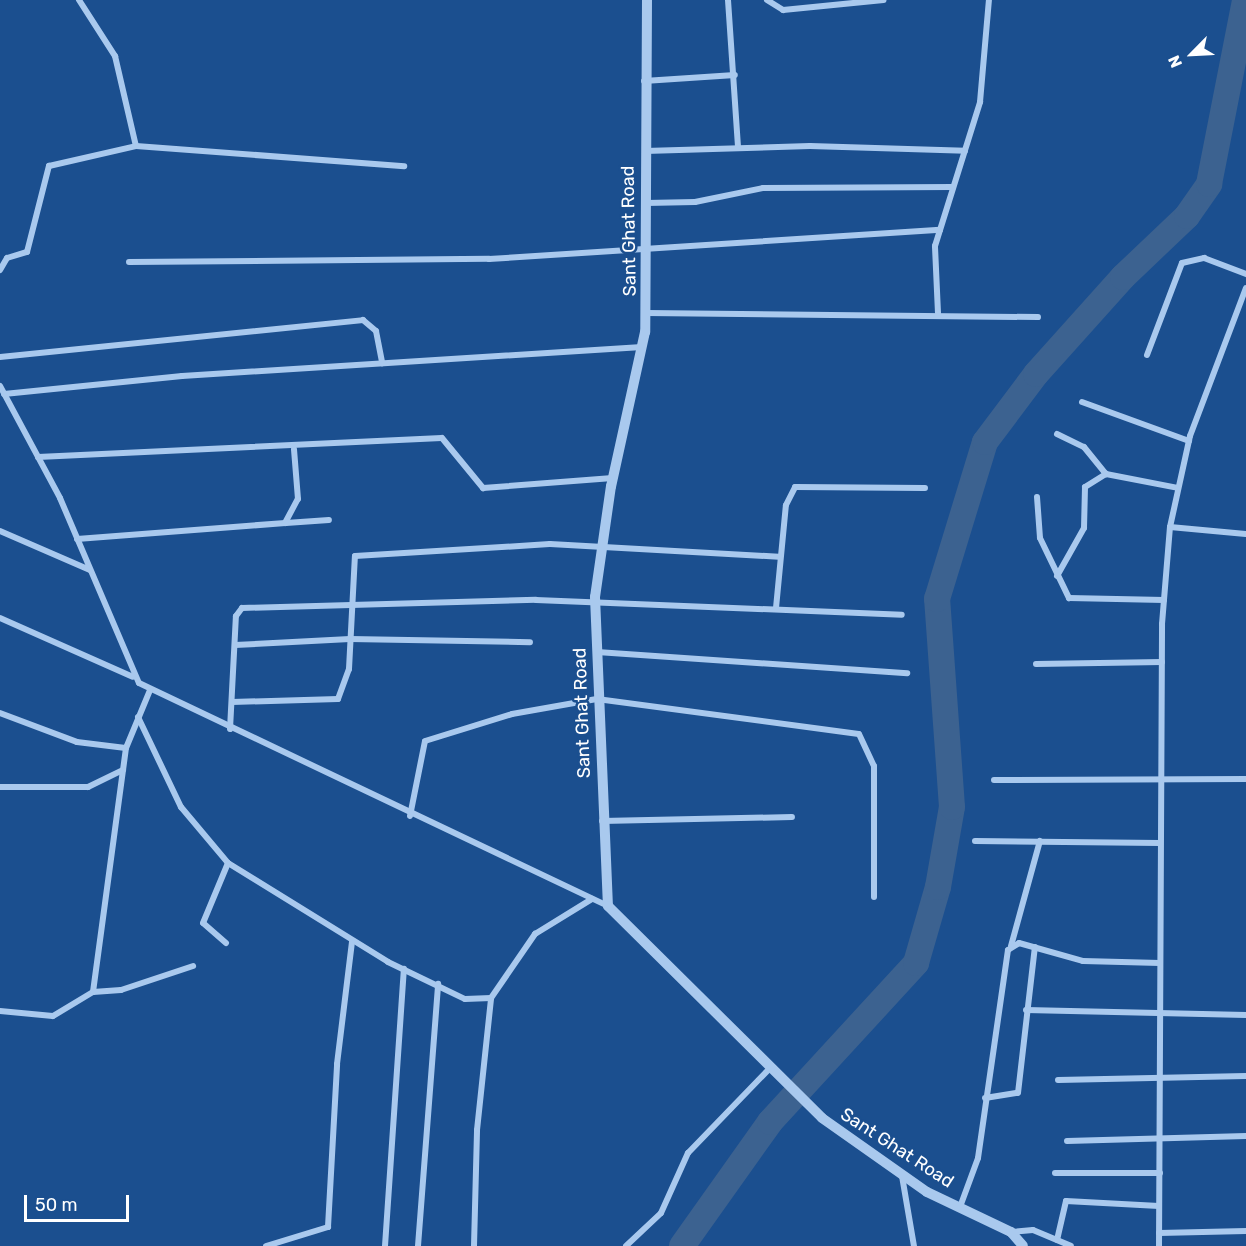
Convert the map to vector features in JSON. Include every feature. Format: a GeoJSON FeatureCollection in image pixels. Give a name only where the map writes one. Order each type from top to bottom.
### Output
{"type":"FeatureCollection","features":[{"type":"Feature","properties":{"kind":"street"},"geometry":{"type":"LineString","coordinates":[[79,0],[115,57],[136,146]]}},
{"type":"Feature","properties":{"kind":"street","name":"Sant Ghat Road"},"geometry":{"type":"LineString","coordinates":[[648,0],[644,81],[646,313],[642,347],[599,548],[595,602],[601,821],[608,906],[771,1071],[822,1118],[902,1176],[1011,1232]]}},
{"type":"Feature","properties":{"kind":"street"},"geometry":{"type":"LineString","coordinates":[[728,0],[735,75],[738,148]]}},
{"type":"Feature","properties":{"kind":"street"},"geometry":{"type":"LineString","coordinates":[[767,0],[783,10],[884,0]]}},
{"type":"Feature","properties":{"kind":"street"},"geometry":{"type":"LineString","coordinates":[[938,314],[932,262],[980,102],[989,0]]}},
{"type":"Feature","properties":{"kind":"street"},"geometry":{"type":"LineString","coordinates":[[644,81],[735,75]]}},
{"type":"Feature","properties":{"kind":"street"},"geometry":{"type":"LineString","coordinates":[[0,270],[7,258],[27,252],[49,166],[136,146],[405,166]]}},
{"type":"Feature","properties":{"kind":"street"},"geometry":{"type":"LineString","coordinates":[[644,151],[738,148],[965,151]]}},
{"type":"Feature","properties":{"kind":"street"},"geometry":{"type":"LineString","coordinates":[[646,203],[695,202],[763,188],[954,187]]}},
{"type":"Feature","properties":{"kind":"street"},"geometry":{"type":"LineString","coordinates":[[129,261],[489,259],[647,246],[940,230]]}},
{"type":"Feature","properties":{"kind":"street"},"geometry":{"type":"LineString","coordinates":[[1147,355],[1182,263],[1204,258],[1246,274]]}},
{"type":"Feature","properties":{"kind":"street"},"geometry":{"type":"LineString","coordinates":[[1158,1246],[1161,1140],[1162,662],[1170,527],[1189,441],[1246,288]]}},
{"type":"Feature","properties":{"kind":"street"},"geometry":{"type":"LineString","coordinates":[[646,313],[938,314],[1038,317]]}},
{"type":"Feature","properties":{"kind":"street"},"geometry":{"type":"LineString","coordinates":[[0,357],[363,320],[376,331],[382,363]]}},
{"type":"Feature","properties":{"kind":"street"},"geometry":{"type":"LineString","coordinates":[[4,394],[382,363],[642,347]]}},
{"type":"Feature","properties":{"kind":"street"},"geometry":{"type":"LineString","coordinates":[[0,386],[38,457],[77,539],[133,677]]}},
{"type":"Feature","properties":{"kind":"street"},"geometry":{"type":"LineString","coordinates":[[1082,402],[1189,441]]}},
{"type":"Feature","properties":{"kind":"street"},"geometry":{"type":"LineString","coordinates":[[1057,434],[1084,447],[1106,474],[1178,488]]}},
{"type":"Feature","properties":{"kind":"street"},"geometry":{"type":"LineString","coordinates":[[38,457],[294,449],[442,438],[483,488],[613,478]]}},
{"type":"Feature","properties":{"kind":"street"},"geometry":{"type":"LineString","coordinates":[[285,523],[298,499],[294,449]]}},
{"type":"Feature","properties":{"kind":"street"},"geometry":{"type":"LineString","coordinates":[[1057,576],[1084,528],[1085,487],[1106,474]]}},
{"type":"Feature","properties":{"kind":"street"},"geometry":{"type":"LineString","coordinates":[[776,608],[779,557],[786,505],[795,487],[925,488]]}},
{"type":"Feature","properties":{"kind":"street"},"geometry":{"type":"LineString","coordinates":[[1037,497],[1040,538],[1057,576],[1075,600],[1164,600]]}},
{"type":"Feature","properties":{"kind":"street"},"geometry":{"type":"LineString","coordinates":[[77,539],[329,520]]}},
{"type":"Feature","properties":{"kind":"street"},"geometry":{"type":"LineString","coordinates":[[1170,527],[1246,534]]}},
{"type":"Feature","properties":{"kind":"street"},"geometry":{"type":"LineString","coordinates":[[0,531],[90,570]]}},
{"type":"Feature","properties":{"kind":"street"},"geometry":{"type":"LineString","coordinates":[[232,702],[332,702],[347,682],[355,556],[550,544],[779,557]]}},
{"type":"Feature","properties":{"kind":"street"},"geometry":{"type":"LineString","coordinates":[[230,729],[236,616],[242,608],[595,602],[902,615]]}},
{"type":"Feature","properties":{"kind":"street"},"geometry":{"type":"LineString","coordinates":[[0,618],[133,677],[150,690],[410,816],[608,906]]}},
{"type":"Feature","properties":{"kind":"street"},"geometry":{"type":"LineString","coordinates":[[235,645],[350,639],[530,642]]}},
{"type":"Feature","properties":{"kind":"street"},"geometry":{"type":"LineString","coordinates":[[597,652],[907,673]]}},
{"type":"Feature","properties":{"kind":"street"},"geometry":{"type":"LineString","coordinates":[[1036,664],[1162,662]]}},
{"type":"Feature","properties":{"kind":"street"},"geometry":{"type":"LineString","coordinates":[[93,992],[126,748],[150,690]]}},
{"type":"Feature","properties":{"kind":"street"},"geometry":{"type":"LineString","coordinates":[[410,816],[422,748],[430,736],[597,699],[859,734],[874,766],[874,897]]}},
{"type":"Feature","properties":{"kind":"street"},"geometry":{"type":"LineString","coordinates":[[0,713],[77,742],[126,748]]}},
{"type":"Feature","properties":{"kind":"street"},"geometry":{"type":"LineString","coordinates":[[138,717],[181,807],[228,863],[352,942],[404,969],[465,999],[491,998]]}},
{"type":"Feature","properties":{"kind":"street"},"geometry":{"type":"LineString","coordinates":[[0,787],[88,787],[123,770]]}},
{"type":"Feature","properties":{"kind":"street"},"geometry":{"type":"LineString","coordinates":[[994,780],[1246,779]]}},
{"type":"Feature","properties":{"kind":"street"},"geometry":{"type":"LineString","coordinates":[[601,821],[792,818]]}},
{"type":"Feature","properties":{"kind":"street"},"geometry":{"type":"LineString","coordinates":[[975,841],[1160,843]]}},
{"type":"Feature","properties":{"kind":"street"},"geometry":{"type":"LineString","coordinates":[[960,1207],[978,1158],[985,1098],[1011,947],[1040,841]]}},
{"type":"Feature","properties":{"kind":"street"},"geometry":{"type":"LineString","coordinates":[[226,943],[203,923],[228,863]]}},
{"type":"Feature","properties":{"kind":"street"},"geometry":{"type":"LineString","coordinates":[[474,1246],[477,1130],[491,998],[530,938],[592,898]]}},
{"type":"Feature","properties":{"kind":"street"},"geometry":{"type":"LineString","coordinates":[[266,1246],[328,1227],[337,1064],[352,942]]}},
{"type":"Feature","properties":{"kind":"street"},"geometry":{"type":"LineString","coordinates":[[1011,947],[1035,947],[1083,961],[1160,963]]}},
{"type":"Feature","properties":{"kind":"street"},"geometry":{"type":"LineString","coordinates":[[985,1098],[1018,1093],[1035,947]]}},
{"type":"Feature","properties":{"kind":"street"},"geometry":{"type":"LineString","coordinates":[[0,1011],[52,1016],[93,992],[121,990],[193,966]]}},
{"type":"Feature","properties":{"kind":"street"},"geometry":{"type":"LineString","coordinates":[[385,1246],[404,969]]}},
{"type":"Feature","properties":{"kind":"street"},"geometry":{"type":"LineString","coordinates":[[418,1246],[438,984]]}},
{"type":"Feature","properties":{"kind":"street"},"geometry":{"type":"LineString","coordinates":[[1026,1010],[1160,1017],[1246,1015]]}},
{"type":"Feature","properties":{"kind":"street"},"geometry":{"type":"LineString","coordinates":[[626,1246],[661,1213],[688,1154],[771,1071]]}},
{"type":"Feature","properties":{"kind":"street"},"geometry":{"type":"LineString","coordinates":[[1058,1080],[1246,1077]]}},
{"type":"Feature","properties":{"kind":"street"},"geometry":{"type":"LineString","coordinates":[[1066,1141],[1246,1136]]}},
{"type":"Feature","properties":{"kind":"street"},"geometry":{"type":"LineString","coordinates":[[1055,1173],[1160,1173]]}},
{"type":"Feature","properties":{"kind":"street"},"geometry":{"type":"LineString","coordinates":[[902,1176],[914,1246]]}},
{"type":"Feature","properties":{"kind":"street"},"geometry":{"type":"LineString","coordinates":[[1057,1240],[1066,1201],[1159,1206]]}},
{"type":"Feature","properties":{"kind":"street"},"geometry":{"type":"LineString","coordinates":[[1011,1232],[1033,1230],[1071,1246]]}},
{"type":"Feature","properties":{"kind":"street"},"geometry":{"type":"LineString","coordinates":[[1159,1233],[1246,1231]]}},
{"type":"Feature","properties":{"kind":"street"},"geometry":{"type":"LineString","coordinates":[[1011,1232],[1017,1246]]}},
{"type":"Feature","properties":{"kind":"street"},"geometry":{"type":"LineString","coordinates":[[1011,1232],[1023,1246]]}},
{"type":"Feature","properties":{"kind":"waterway"},"geometry":{"type":"LineString","coordinates":[[682,1246],[770,1122],[916,963],[938,887],[952,807],[937,599],[985,442],[1036,374],[1123,277],[1187,216],[1209,184],[1245,0]]}}]}
